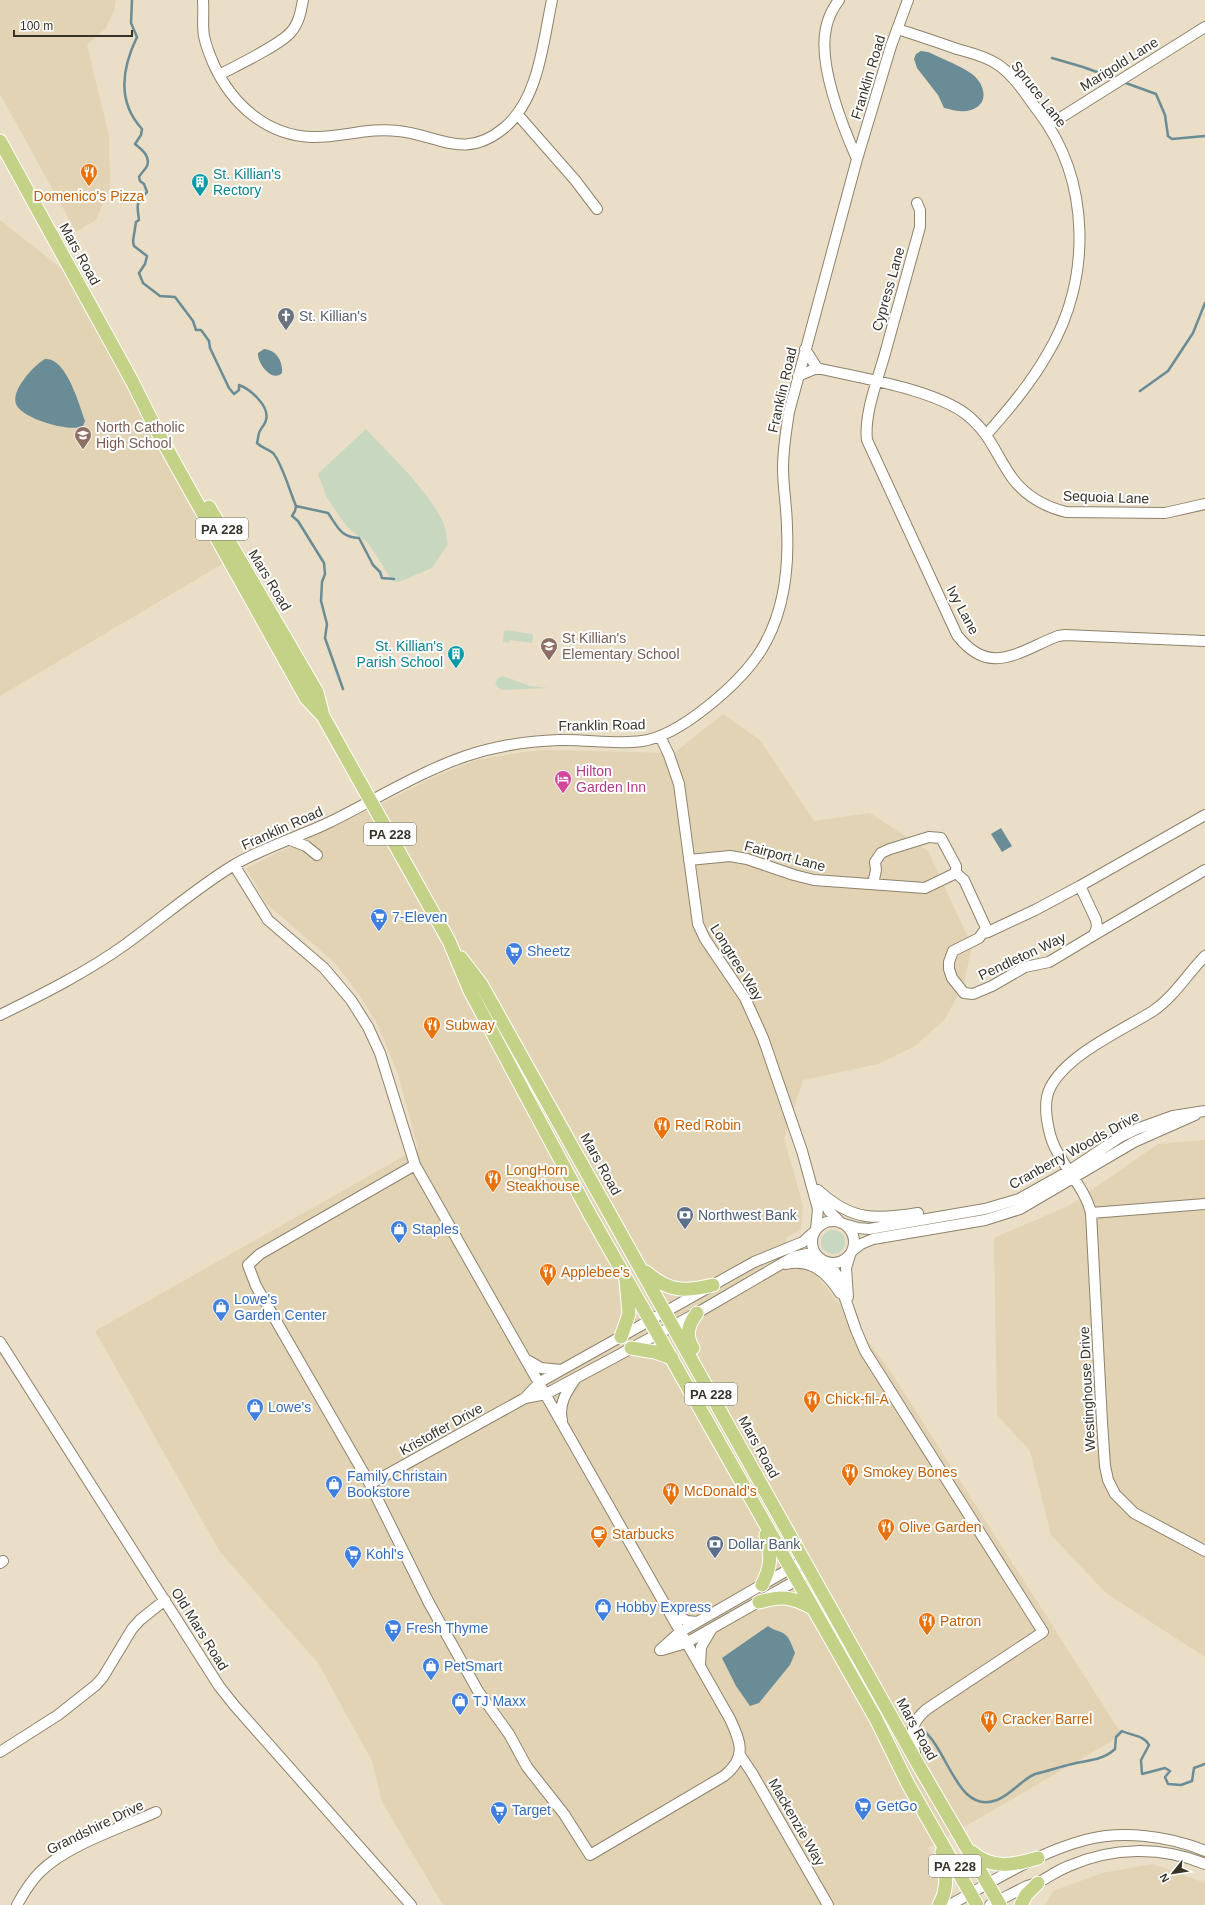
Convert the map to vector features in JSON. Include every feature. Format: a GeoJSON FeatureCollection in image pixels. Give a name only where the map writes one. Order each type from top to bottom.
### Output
{"type":"FeatureCollection","features":[{"type":"Feature","properties":{"kind":"main road","name":"Mars Road"},"geometry":{"type":"LineString","coordinates":[[0,141],[132,381],[157,431],[306,698],[323,716],[451,944],[470,991],[589,1213],[651,1320],[764,1524],[814,1609],[876,1720],[908,1784],[974,1899]]}},
{"type":"Feature","properties":{"kind":"main road","name":"Mars Road"},"geometry":{"type":"LineString","coordinates":[[451,944],[481,984],[666,1311],[737,1442],[919,1766],[968,1848],[988,1884],[996,1904]]}},
{"type":"Feature","properties":{"kind":"main road"},"geometry":{"type":"LineString","coordinates":[[641,1269],[659,1282],[673,1288],[688,1290],[713,1285]]}},
{"type":"Feature","properties":{"kind":"main road"},"geometry":{"type":"LineString","coordinates":[[621,1337],[628,1314],[626,1276]]}},
{"type":"Feature","properties":{"kind":"main road"},"geometry":{"type":"LineString","coordinates":[[696,1313],[689,1324],[690,1343],[715,1389],[737,1442]]}},
{"type":"Feature","properties":{"kind":"main road"},"geometry":{"type":"LineString","coordinates":[[631,1348],[655,1352],[672,1358]]}},
{"type":"Feature","properties":{"kind":"main road"},"geometry":{"type":"LineString","coordinates":[[762,1585],[769,1572],[771,1564],[764,1524]]}},
{"type":"Feature","properties":{"kind":"main road"},"geometry":{"type":"LineString","coordinates":[[759,1602],[775,1598],[790,1598],[799,1600],[814,1609]]}},
{"type":"Feature","properties":{"kind":"main road"},"geometry":{"type":"LineString","coordinates":[[939,1839],[946,1868],[945,1888],[940,1905]]}},
{"type":"Feature","properties":{"kind":"main road"},"geometry":{"type":"LineString","coordinates":[[968,1848],[984,1861],[998,1864],[1016,1864],[1038,1858]]}},
{"type":"Feature","properties":{"kind":"main road"},"geometry":{"type":"LineString","coordinates":[[1021,1905],[1026,1895],[1038,1883]]}},
{"type":"Feature","properties":{"kind":"street"},"geometry":{"type":"LineString","coordinates":[[203,0],[204,36],[219,75],[234,99],[251,115],[266,125],[293,134],[311,137],[382,130],[399,131],[444,144],[474,144],[490,137],[504,128],[518,115],[533,86],[552,0]]}},
{"type":"Feature","properties":{"kind":"street"},"geometry":{"type":"LineString","coordinates":[[219,75],[281,40],[291,32],[300,13],[303,0]]}},
{"type":"Feature","properties":{"kind":"street"},"geometry":{"type":"LineString","coordinates":[[839,0],[832,10],[826,26],[824,48],[843,128],[857,159]]}},
{"type":"Feature","properties":{"kind":"street","name":"Franklin Road"},"geometry":{"type":"LineString","coordinates":[[0,1015],[71,978],[122,946],[234,865],[308,832],[434,770],[465,757],[512,744],[559,740],[642,741],[660,736],[679,727],[704,709],[740,677],[759,653],[772,631],[780,606],[785,582],[788,529],[783,467],[784,440],[789,412],[857,159],[897,29],[908,0]]}},
{"type":"Feature","properties":{"kind":"street","name":"Marigold Lane"},"geometry":{"type":"LineString","coordinates":[[1049,125],[1205,26]]}},
{"type":"Feature","properties":{"kind":"street","name":"Spruce Lane"},"geometry":{"type":"LineString","coordinates":[[897,29],[986,58],[997,64],[1012,78],[1049,125],[1064,154],[1075,191],[1080,220],[1079,250],[1076,276],[1069,303],[1049,353],[1020,395],[986,435]]}},
{"type":"Feature","properties":{"kind":"street"},"geometry":{"type":"LineString","coordinates":[[518,115],[597,209]]}},
{"type":"Feature","properties":{"kind":"street","name":"Cypress Lane"},"geometry":{"type":"LineString","coordinates":[[877,382],[920,227],[920,210],[917,203]]}},
{"type":"Feature","properties":{"kind":"street"},"geometry":{"type":"LineString","coordinates":[[798,376],[817,368],[805,349]]}},
{"type":"Feature","properties":{"kind":"street","name":"Sequoia Lane"},"geometry":{"type":"LineString","coordinates":[[817,368],[926,395],[951,405],[968,416],[986,435],[1013,480],[1032,497],[1055,509],[1066,512],[1165,513],[1205,504]]}},
{"type":"Feature","properties":{"kind":"street","name":"Ivy Lane"},"geometry":{"type":"LineString","coordinates":[[877,382],[868,420],[867,440],[953,626],[968,648],[984,657],[999,659],[1017,654],[1058,636],[1065,635],[1205,641]]}},
{"type":"Feature","properties":{"kind":"street","name":"Longtree Way"},"geometry":{"type":"LineString","coordinates":[[660,736],[669,755],[679,784],[696,912],[701,931],[745,998],[763,1038],[802,1151]]}},
{"type":"Feature","properties":{"kind":"street"},"geometry":{"type":"LineString","coordinates":[[1094,935],[1098,927],[1096,920],[1080,886],[1205,815]]}},
{"type":"Feature","properties":{"kind":"street"},"geometry":{"type":"LineString","coordinates":[[290,840],[306,846],[317,855],[308,832]]}},
{"type":"Feature","properties":{"kind":"street"},"geometry":{"type":"LineString","coordinates":[[873,884],[876,870],[875,862],[880,853],[929,837],[941,838],[956,866],[956,873],[964,880],[986,928],[983,933]]}},
{"type":"Feature","properties":{"kind":"street","name":"Fairport Lane"},"geometry":{"type":"LineString","coordinates":[[689,860],[730,856],[747,859],[794,876],[814,880],[924,888],[956,873]]}},
{"type":"Feature","properties":{"kind":"street"},"geometry":{"type":"LineString","coordinates":[[234,865],[268,920],[324,968],[352,1000],[368,1026],[380,1053],[415,1165],[540,1382],[739,1737],[740,1756],[738,1761],[724,1776],[590,1854],[564,1814],[527,1767],[509,1734],[478,1691],[429,1603],[370,1484],[256,1286],[248,1265],[260,1254],[415,1165]]}},
{"type":"Feature","properties":{"kind":"street","name":"Pendleton Way"},"geometry":{"type":"LineString","coordinates":[[1080,886],[1022,917],[983,933],[979,938],[953,952],[949,962],[949,969],[952,978],[964,993],[973,994],[992,986],[1025,967],[1049,962],[1205,870]]}},
{"type":"Feature","properties":{"kind":"street"},"geometry":{"type":"LineString","coordinates":[[1071,1175],[1049,1131],[1046,1109],[1050,1089],[1062,1072],[1087,1051],[1110,1035],[1153,1010],[1166,1000],[1205,956]]}},
{"type":"Feature","properties":{"kind":"street","name":"Cranberry Woods Drive"},"geometry":{"type":"LineString","coordinates":[[851,1253],[861,1244],[873,1239],[918,1230],[973,1222],[1004,1215],[1028,1206],[1120,1137],[1173,1116],[1186,1112],[1203,1111]]}},
{"type":"Feature","properties":{"kind":"street"},"geometry":{"type":"LineString","coordinates":[[802,1151],[818,1190],[829,1211],[850,1230],[853,1237],[851,1253],[846,1268],[849,1309]]}},
{"type":"Feature","properties":{"kind":"street"},"geometry":{"type":"LineString","coordinates":[[802,1151],[818,1209],[812,1244],[815,1253],[832,1268],[837,1276],[865,1351],[1043,1632],[927,1709],[915,1720],[911,1734],[919,1766]]}},
{"type":"Feature","properties":{"kind":"street","name":"Cranberry Woods Drive"},"geometry":{"type":"LineString","coordinates":[[842,1223],[864,1229],[997,1206],[1032,1193],[1071,1175]]}},
{"type":"Feature","properties":{"kind":"street","name":"Westinghouse Drive"},"geometry":{"type":"LineString","coordinates":[[1071,1175],[1086,1198],[1091,1213],[1102,1422],[1105,1466],[1108,1480],[1115,1494],[1134,1513],[1205,1551]]}},
{"type":"Feature","properties":{"kind":"street"},"geometry":{"type":"LineString","coordinates":[[818,1190],[835,1205],[847,1211],[864,1216],[889,1217],[967,1205],[997,1206]]}},
{"type":"Feature","properties":{"kind":"street"},"geometry":{"type":"LineString","coordinates":[[1091,1213],[1205,1204]]}},
{"type":"Feature","properties":{"kind":"street"},"geometry":{"type":"LineString","coordinates":[[917,1220],[918,1230]]}},
{"type":"Feature","properties":{"kind":"street"},"geometry":{"type":"LineString","coordinates":[[651,1320],[754,1262],[802,1242],[828,1222],[842,1223]]}},
{"type":"Feature","properties":{"kind":"street"},"geometry":{"type":"LineString","coordinates":[[658,1333],[797,1255],[812,1255],[822,1260],[837,1263],[844,1260],[851,1253]]}},
{"type":"Feature","properties":{"kind":"street"},"geometry":{"type":"LineString","coordinates":[[778,1266],[798,1262],[814,1266],[834,1285],[849,1309]]}},
{"type":"Feature","properties":{"kind":"street","name":"Kristoffer Drive"},"geometry":{"type":"LineString","coordinates":[[370,1484],[525,1398],[540,1382],[651,1320]]}},
{"type":"Feature","properties":{"kind":"street","name":"Kristoffer Drive"},"geometry":{"type":"LineString","coordinates":[[525,1398],[546,1394],[658,1333]]}},
{"type":"Feature","properties":{"kind":"street","name":"Old Mars Road"},"geometry":{"type":"LineString","coordinates":[[0,1342],[219,1686],[234,1705],[411,1905]]}},
{"type":"Feature","properties":{"kind":"street"},"geometry":{"type":"LineString","coordinates":[[526,1359],[541,1368],[561,1370]]}},
{"type":"Feature","properties":{"kind":"street"},"geometry":{"type":"LineString","coordinates":[[562,1422],[560,1415],[562,1401],[577,1377]]}},
{"type":"Feature","properties":{"kind":"street"},"geometry":{"type":"LineString","coordinates":[[793,1574],[759,1602],[686,1642],[660,1650],[680,1632],[762,1585],[793,1574],[808,1566]]}},
{"type":"Feature","properties":{"kind":"street"},"geometry":{"type":"LineString","coordinates":[[0,1752],[58,1715],[96,1685],[103,1677],[132,1629],[140,1620],[165,1600]]}},
{"type":"Feature","properties":{"kind":"street"},"geometry":{"type":"LineString","coordinates":[[667,1608],[682,1619],[697,1622]]}},
{"type":"Feature","properties":{"kind":"street"},"geometry":{"type":"LineString","coordinates":[[701,1667],[699,1660],[702,1647],[713,1628]]}},
{"type":"Feature","properties":{"kind":"street","name":"Mackenzie Way"},"geometry":{"type":"LineString","coordinates":[[740,1756],[752,1772],[828,1905]]}},
{"type":"Feature","properties":{"kind":"street","name":"Grandshire Drive"},"geometry":{"type":"LineString","coordinates":[[17,1905],[26,1889],[39,1873],[51,1863],[84,1844],[156,1812]]}},
{"type":"Feature","properties":{"kind":"street"},"geometry":{"type":"LineString","coordinates":[[950,1905],[974,1899],[988,1884],[1038,1858],[1072,1843],[1103,1836],[1145,1836],[1161,1838],[1191,1845],[1205,1851]]}},
{"type":"Feature","properties":{"kind":"street"},"geometry":{"type":"LineString","coordinates":[[996,1904],[1027,1886],[1038,1883],[1068,1866],[1083,1860],[1115,1852],[1150,1851],[1178,1855],[1203,1861]]}},
{"type":"Feature","properties":{"kind":"shaded area"},"geometry":{"type":"Polygon","coordinates":[[[0,0],[116,0],[114,10],[106,28],[87,45],[109,136],[110,187],[96,220],[76,232],[0,94],[0,0]]]}},
{"type":"Feature","properties":{"kind":"shaded area","name":"North Catholic High School"},"geometry":{"type":"Polygon","coordinates":[[[0,220],[77,281],[229,560],[0,696],[0,220]]]}},
{"type":"Feature","properties":{"kind":"shaded area"},"geometry":{"type":"Polygon","coordinates":[[[723,714],[760,740],[814,821],[870,813],[928,851],[972,946],[964,983],[945,1019],[915,1046],[878,1064],[803,1080],[784,1139],[803,1205],[801,1230],[785,1238],[797,1265],[813,1270],[889,1369],[1122,1735],[928,1848],[959,1905],[443,1905],[382,1802],[372,1761],[318,1663],[220,1552],[95,1331],[418,1148],[398,1074],[378,1025],[360,996],[334,962],[266,903],[246,868],[438,775],[477,760],[523,752],[548,750],[674,753],[723,714]]]}},
{"type":"Feature","properties":{"kind":"shaded area"},"geometry":{"type":"Polygon","coordinates":[[[1205,1140],[1205,1657],[1106,1593],[1051,1535],[1030,1451],[997,1415],[994,1238],[1070,1205],[1158,1144],[1205,1140]]]}},
{"type":"Feature","properties":{"kind":"shaded area"},"geometry":{"type":"Polygon","coordinates":[[[1153,1864],[1205,1883],[1205,1905],[1045,1905],[1053,1891],[1102,1873],[1153,1864]]]}},
{"type":"Feature","properties":{"kind":"green space"},"geometry":{"type":"Polygon","coordinates":[[[366,429],[418,484],[435,508],[445,529],[448,544],[432,568],[399,582],[393,581],[389,576],[369,544],[347,527],[327,498],[318,474],[366,429]]]}},
{"type":"Feature","properties":{"kind":"green space"},"geometry":{"type":"Polygon","coordinates":[[[506,630],[532,634],[532,643],[510,640],[509,643],[503,642],[504,631],[506,630]]]}},
{"type":"Feature","properties":{"kind":"green space"},"geometry":{"type":"Polygon","coordinates":[[[503,676],[530,686],[549,688],[502,690],[498,688],[495,683],[498,678],[503,676]]]}},
{"type":"Feature","properties":{"kind":"green space"},"geometry":{"type":"Polygon","coordinates":[[[833,1230],[842,1233],[845,1242],[842,1251],[833,1254],[824,1251],[821,1242],[824,1233],[833,1230]]]}},
{"type":"Feature","properties":{"kind":"water"},"geometry":{"type":"Polygon","coordinates":[[[921,51],[928,52],[972,74],[980,83],[984,94],[981,103],[977,107],[968,111],[958,111],[944,108],[938,95],[917,68],[914,59],[916,54],[921,51]]]}},
{"type":"Feature","properties":{"kind":"water"},"geometry":{"type":"Polygon","coordinates":[[[264,349],[276,354],[280,361],[282,373],[274,376],[270,374],[260,362],[258,353],[264,349]]]}},
{"type":"Feature","properties":{"kind":"water"},"geometry":{"type":"Polygon","coordinates":[[[45,359],[53,360],[59,365],[71,383],[85,421],[83,426],[76,428],[46,423],[27,414],[16,404],[15,398],[24,378],[45,359]]]}},
{"type":"Feature","properties":{"kind":"water"},"geometry":{"type":"Polygon","coordinates":[[[1001,828],[1012,846],[1002,852],[991,834],[1001,828]]]}},
{"type":"Feature","properties":{"kind":"water"},"geometry":{"type":"Polygon","coordinates":[[[768,1626],[781,1632],[787,1637],[795,1653],[790,1665],[759,1703],[750,1706],[736,1686],[722,1658],[768,1626]]]}},
{"type":"Feature","properties":{"kind":"waterway"},"geometry":{"type":"LineString","coordinates":[[132,0],[131,23],[137,37],[128,61],[124,84],[125,96],[129,108],[134,119],[142,129],[141,135],[135,144],[145,153],[148,159],[147,166],[139,177],[147,192],[140,199],[138,204],[139,220],[136,222],[133,241],[134,246],[147,256],[145,264],[139,273],[143,283],[160,296],[175,297],[193,321],[196,330],[201,330],[209,341],[210,348],[229,388],[234,394],[239,390],[239,385],[253,394],[262,404],[265,409],[266,420],[260,431],[257,443],[273,453],[283,470],[296,506],[328,513],[343,533],[348,536],[359,538],[373,565],[380,572],[382,578],[394,579]]}},
{"type":"Feature","properties":{"kind":"waterway"},"geometry":{"type":"LineString","coordinates":[[1052,58],[1116,79]]}},
{"type":"Feature","properties":{"kind":"waterway"},"geometry":{"type":"LineString","coordinates":[[1123,82],[1156,94],[1165,115],[1168,136],[1172,139],[1205,136]]}},
{"type":"Feature","properties":{"kind":"waterway"},"geometry":{"type":"LineString","coordinates":[[1140,391],[1168,371],[1193,333],[1205,303]]}},
{"type":"Feature","properties":{"kind":"waterway"},"geometry":{"type":"LineString","coordinates":[[296,506],[292,516],[298,521],[324,563],[325,574],[322,582],[321,601],[327,624],[325,638],[343,689]]}},
{"type":"Feature","properties":{"kind":"waterway"},"geometry":{"type":"LineString","coordinates":[[924,1731],[933,1741],[963,1790],[973,1798],[984,1802],[997,1800],[1035,1774],[1105,1756],[1115,1749],[1116,1737],[1122,1731],[1141,1737],[1149,1745],[1141,1760],[1142,1774],[1165,1768],[1170,1771],[1165,1777],[1168,1784],[1181,1785],[1192,1781],[1194,1768],[1205,1764]]}},
{"type":"Feature","properties":{"kind":"place","name":"Domenico's Pizza"},"geometry":{"type":"Point","coordinates":[89,187]}},
{"type":"Feature","properties":{"kind":"place","name":"St. Killian's Rectory"},"geometry":{"type":"Point","coordinates":[200,197]}},
{"type":"Feature","properties":{"kind":"place","name":"St. Killian's"},"geometry":{"type":"Point","coordinates":[286,331]}},
{"type":"Feature","properties":{"kind":"place","name":"North Catholic High School"},"geometry":{"type":"Point","coordinates":[83,450]}},
{"type":"Feature","properties":{"kind":"place","name":"St Killian's Elementary School"},"geometry":{"type":"Point","coordinates":[549,661]}},
{"type":"Feature","properties":{"kind":"place","name":"St. Killian's Parish School"},"geometry":{"type":"Point","coordinates":[456,669]}},
{"type":"Feature","properties":{"kind":"place","name":"Hilton Garden Inn"},"geometry":{"type":"Point","coordinates":[563,794]}},
{"type":"Feature","properties":{"kind":"place","name":"7-Eleven"},"geometry":{"type":"Point","coordinates":[379,932]}},
{"type":"Feature","properties":{"kind":"place","name":"Sheetz"},"geometry":{"type":"Point","coordinates":[514,966]}},
{"type":"Feature","properties":{"kind":"place","name":"Subway"},"geometry":{"type":"Point","coordinates":[432,1040]}},
{"type":"Feature","properties":{"kind":"place","name":"Red Robin"},"geometry":{"type":"Point","coordinates":[662,1140]}},
{"type":"Feature","properties":{"kind":"place","name":"LongHorn Steakhouse"},"geometry":{"type":"Point","coordinates":[493,1193]}},
{"type":"Feature","properties":{"kind":"place","name":"Northwest Bank"},"geometry":{"type":"Point","coordinates":[685,1230]}},
{"type":"Feature","properties":{"kind":"place","name":"Staples"},"geometry":{"type":"Point","coordinates":[399,1244]}},
{"type":"Feature","properties":{"kind":"place","name":"Applebee's"},"geometry":{"type":"Point","coordinates":[548,1287]}},
{"type":"Feature","properties":{"kind":"place","name":"Lowe's Garden Center"},"geometry":{"type":"Point","coordinates":[221,1322]}},
{"type":"Feature","properties":{"kind":"place","name":"Chick-fil-A"},"geometry":{"type":"Point","coordinates":[812,1414]}},
{"type":"Feature","properties":{"kind":"place","name":"Lowe's"},"geometry":{"type":"Point","coordinates":[255,1422]}},
{"type":"Feature","properties":{"kind":"place","name":"Smokey Bones"},"geometry":{"type":"Point","coordinates":[850,1487]}},
{"type":"Feature","properties":{"kind":"place","name":"Family Christain Bookstore"},"geometry":{"type":"Point","coordinates":[334,1499]}},
{"type":"Feature","properties":{"kind":"place","name":"McDonald's"},"geometry":{"type":"Point","coordinates":[671,1506]}},
{"type":"Feature","properties":{"kind":"place","name":"Olive Garden"},"geometry":{"type":"Point","coordinates":[886,1542]}},
{"type":"Feature","properties":{"kind":"place","name":"Starbucks"},"geometry":{"type":"Point","coordinates":[599,1549]}},
{"type":"Feature","properties":{"kind":"place","name":"Dollar Bank"},"geometry":{"type":"Point","coordinates":[715,1559]}},
{"type":"Feature","properties":{"kind":"place","name":"Kohl's"},"geometry":{"type":"Point","coordinates":[353,1569]}},
{"type":"Feature","properties":{"kind":"place","name":"Hobby Express"},"geometry":{"type":"Point","coordinates":[603,1622]}},
{"type":"Feature","properties":{"kind":"place","name":"Patron"},"geometry":{"type":"Point","coordinates":[927,1636]}},
{"type":"Feature","properties":{"kind":"place","name":"Fresh Thyme"},"geometry":{"type":"Point","coordinates":[393,1643]}},
{"type":"Feature","properties":{"kind":"place","name":"PetSmart"},"geometry":{"type":"Point","coordinates":[431,1681]}},
{"type":"Feature","properties":{"kind":"place","name":"TJ Maxx"},"geometry":{"type":"Point","coordinates":[460,1716]}},
{"type":"Feature","properties":{"kind":"place","name":"Cracker Barrel"},"geometry":{"type":"Point","coordinates":[989,1734]}},
{"type":"Feature","properties":{"kind":"place","name":"GetGo"},"geometry":{"type":"Point","coordinates":[863,1821]}},
{"type":"Feature","properties":{"kind":"place","name":"Target"},"geometry":{"type":"Point","coordinates":[499,1825]}}]}
